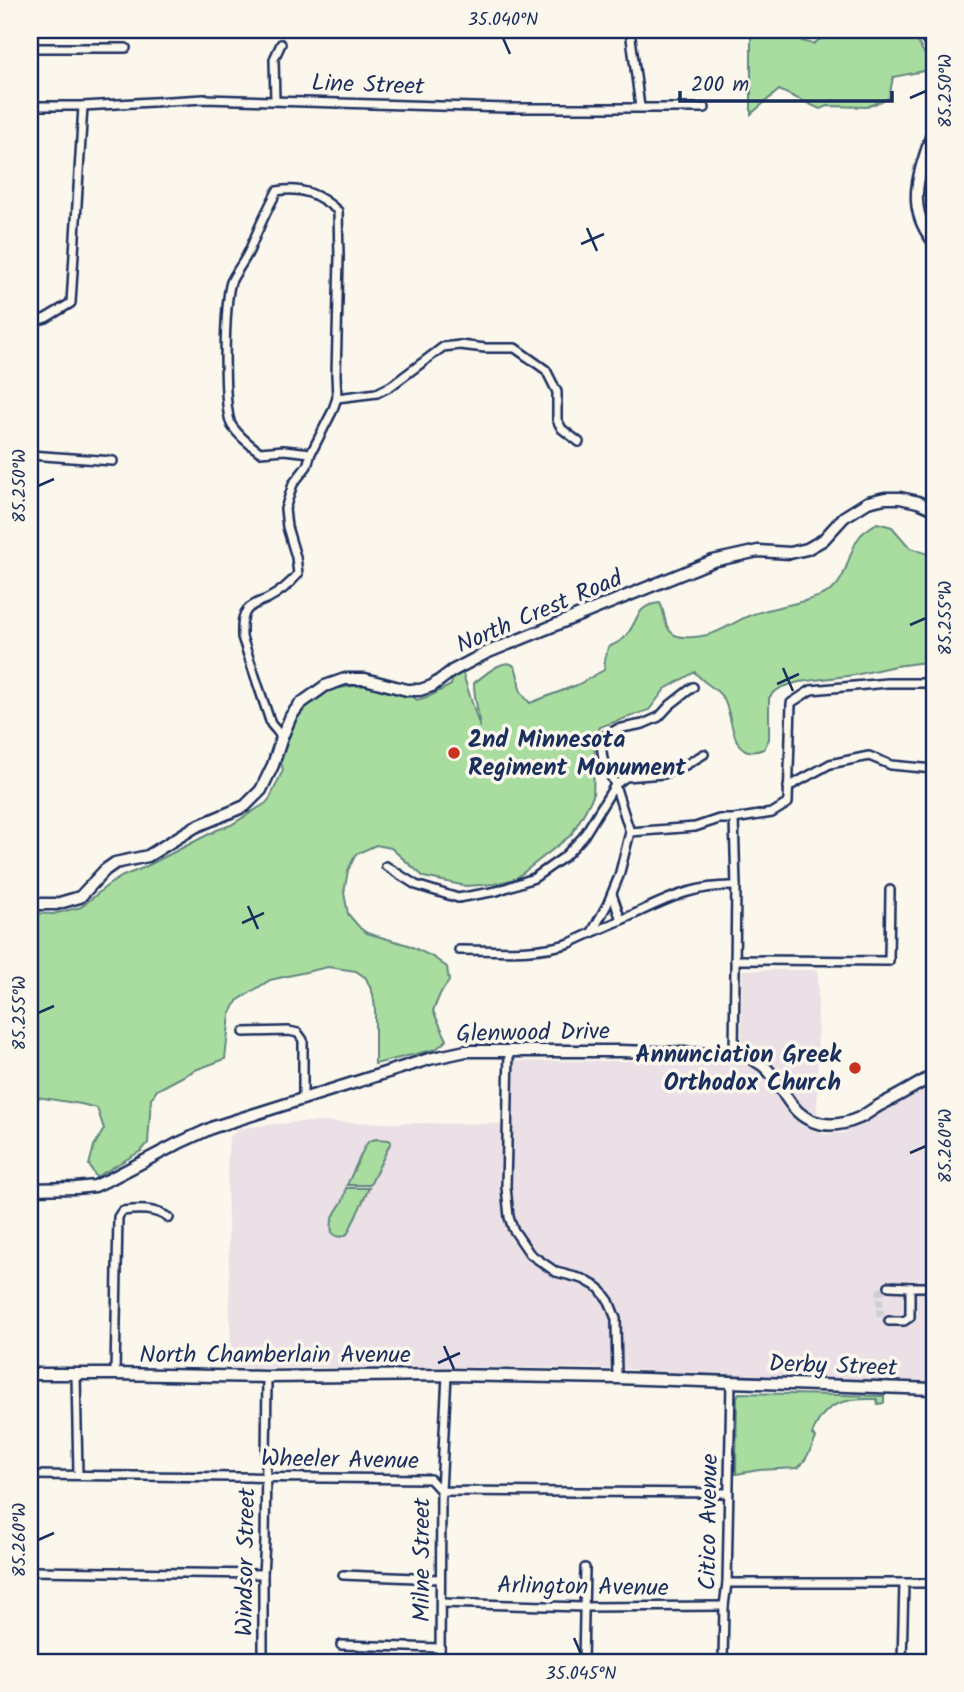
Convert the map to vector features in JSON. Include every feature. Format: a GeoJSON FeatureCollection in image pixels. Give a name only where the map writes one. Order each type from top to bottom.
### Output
{"type":"FeatureCollection","features":[{"type":"Feature","properties":{"kind":"street"},"geometry":{"type":"LineString","coordinates":[[630,30],[640,107]]}},
{"type":"Feature","properties":{"kind":"street"},"geometry":{"type":"LineString","coordinates":[[922,30],[934,49]]}},
{"type":"Feature","properties":{"kind":"street"},"geometry":{"type":"LineString","coordinates":[[275,101],[274,59],[281,44]]}},
{"type":"Feature","properties":{"kind":"street"},"geometry":{"type":"LineString","coordinates":[[30,48],[126,48]]}},
{"type":"Feature","properties":{"kind":"street","name":"Line Street"},"geometry":{"type":"LineString","coordinates":[[30,106],[83,106],[204,99],[507,108],[705,108]]}},
{"type":"Feature","properties":{"kind":"street"},"geometry":{"type":"LineString","coordinates":[[30,323],[46,318],[71,303],[83,106]]}},
{"type":"Feature","properties":{"kind":"street"},"geometry":{"type":"LineString","coordinates":[[934,128],[918,182],[916,201],[918,216],[925,232],[934,242]]}},
{"type":"Feature","properties":{"kind":"street"},"geometry":{"type":"LineString","coordinates":[[282,737],[271,724],[242,637],[242,623],[247,610],[289,585],[298,574],[285,509],[293,484],[307,466],[310,453],[337,398],[338,211],[322,198],[291,188],[277,191],[249,251],[230,283],[225,363],[226,398],[231,425],[246,442],[260,452],[284,450],[310,453]]}},
{"type":"Feature","properties":{"kind":"street"},"geometry":{"type":"LineString","coordinates":[[337,398],[377,393],[408,375],[443,347],[460,345],[515,348],[546,370],[557,392],[557,419],[562,429],[579,442]]}},
{"type":"Feature","properties":{"kind":"street"},"geometry":{"type":"LineString","coordinates":[[30,455],[113,461]]}},
{"type":"Feature","properties":{"kind":"street","name":"North Crest Road"},"geometry":{"type":"LineString","coordinates":[[30,900],[40,904],[55,904],[80,897],[115,863],[148,856],[195,827],[245,806],[261,790],[291,716],[300,704],[324,686],[345,679],[365,679],[407,690],[419,690],[432,686],[452,671],[486,653],[713,561],[758,551],[776,554],[807,550],[823,540],[844,517],[868,502],[900,498],[934,509]]}},
{"type":"Feature","properties":{"kind":"street"},"geometry":{"type":"LineString","coordinates":[[630,832],[695,827],[719,818],[734,819],[772,813],[788,803],[791,703],[811,690],[887,683],[934,683]]}},
{"type":"Feature","properties":{"kind":"street"},"geometry":{"type":"LineString","coordinates":[[592,932],[619,876],[630,832],[615,785],[603,759],[601,744],[606,735],[617,729],[643,724],[659,717],[693,687]]}},
{"type":"Feature","properties":{"kind":"street"},"geometry":{"type":"LineString","coordinates":[[386,866],[416,885],[458,898],[497,891],[534,878],[564,857],[583,837],[615,785],[626,778],[664,774],[704,754]]}},
{"type":"Feature","properties":{"kind":"street"},"geometry":{"type":"LineString","coordinates":[[788,787],[830,764],[869,756],[891,765],[934,769]]}},
{"type":"Feature","properties":{"kind":"street"},"geometry":{"type":"LineString","coordinates":[[734,819],[734,1054]]}},
{"type":"Feature","properties":{"kind":"street"},"geometry":{"type":"LineString","coordinates":[[459,950],[555,948],[664,899],[694,889],[717,885],[736,886]]}},
{"type":"Feature","properties":{"kind":"street"},"geometry":{"type":"LineString","coordinates":[[735,960],[889,961],[890,890]]}},
{"type":"Feature","properties":{"kind":"street"},"geometry":{"type":"LineString","coordinates":[[612,894],[621,919]]}},
{"type":"Feature","properties":{"kind":"street"},"geometry":{"type":"LineString","coordinates":[[244,1032],[298,1033],[303,1040],[303,1100]]}},
{"type":"Feature","properties":{"kind":"street","name":"Glenwood Drive"},"geometry":{"type":"LineString","coordinates":[[30,1189],[95,1186],[214,1127],[429,1059],[466,1051],[734,1054],[753,1059],[766,1067],[791,1105],[814,1123],[840,1125],[861,1117],[934,1075]]}},
{"type":"Feature","properties":{"kind":"street"},"geometry":{"type":"LineString","coordinates":[[509,1051],[506,1187],[509,1217],[530,1255],[556,1272],[583,1279],[599,1288],[609,1301],[616,1319],[617,1378]]}},
{"type":"Feature","properties":{"kind":"street"},"geometry":{"type":"LineString","coordinates":[[115,1374],[118,1217],[122,1211],[143,1209],[160,1212],[169,1218]]}},
{"type":"Feature","properties":{"kind":"street"},"geometry":{"type":"LineString","coordinates":[[890,1286],[934,1287]]}},
{"type":"Feature","properties":{"kind":"street"},"geometry":{"type":"LineString","coordinates":[[889,1321],[904,1321],[910,1317],[910,1287]]}},
{"type":"Feature","properties":{"kind":"street","name":"North Chamberlain Avenue"},"geometry":{"type":"LineString","coordinates":[[30,1374],[267,1377],[447,1375],[731,1382]]}},
{"type":"Feature","properties":{"kind":"street"},"geometry":{"type":"LineString","coordinates":[[76,1374],[78,1475]]}},
{"type":"Feature","properties":{"kind":"street","name":"Milne Street"},"geometry":{"type":"LineString","coordinates":[[440,1662],[441,1491],[447,1375]]}},
{"type":"Feature","properties":{"kind":"street","name":"Windsor Street"},"geometry":{"type":"LineString","coordinates":[[263,1662],[267,1377]]}},
{"type":"Feature","properties":{"kind":"street","name":"Derby Street"},"geometry":{"type":"LineString","coordinates":[[731,1382],[934,1389]]}},
{"type":"Feature","properties":{"kind":"street","name":"Citico Avenue"},"geometry":{"type":"LineString","coordinates":[[723,1662],[731,1382]]}},
{"type":"Feature","properties":{"kind":"street","name":"Wheeler Avenue"},"geometry":{"type":"LineString","coordinates":[[30,1475],[430,1479],[441,1491],[728,1493]]}},
{"type":"Feature","properties":{"kind":"street"},"geometry":{"type":"LineString","coordinates":[[583,1662],[585,1568]]}},
{"type":"Feature","properties":{"kind":"street"},"geometry":{"type":"LineString","coordinates":[[30,1571],[263,1574]]}},
{"type":"Feature","properties":{"kind":"street"},"geometry":{"type":"LineString","coordinates":[[343,1575],[440,1579]]}},
{"type":"Feature","properties":{"kind":"street"},"geometry":{"type":"LineString","coordinates":[[727,1583],[934,1583]]}},
{"type":"Feature","properties":{"kind":"street"},"geometry":{"type":"LineString","coordinates":[[902,1662],[904,1583]]}},
{"type":"Feature","properties":{"kind":"street","name":"Arlington Avenue"},"geometry":{"type":"LineString","coordinates":[[441,1602],[724,1606]]}},
{"type":"Feature","properties":{"kind":"street"},"geometry":{"type":"LineString","coordinates":[[341,1645],[440,1648]]}},
{"type":"Feature","properties":{"kind":"shaded area"},"geometry":{"type":"Polygon","coordinates":[[[742,970],[818,970],[817,1131],[825,1134],[843,1133],[934,1085],[934,1382],[766,1382],[626,1369],[231,1368],[227,1173],[229,1138],[240,1128],[296,1122],[514,1124],[515,1061],[726,1061],[742,1064],[742,970]]]}},
{"type":"Feature","properties":{"kind":"green space"},"geometry":{"type":"Polygon","coordinates":[[[751,30],[789,30],[802,41],[813,44],[828,34],[829,30],[910,30],[929,61],[929,70],[893,77],[889,98],[867,107],[827,106],[820,109],[779,90],[751,114],[751,30]]]}},
{"type":"Feature","properties":{"kind":"green space"},"geometry":{"type":"Polygon","coordinates":[[[930,176],[934,177],[934,230],[927,204],[930,176]]]}},
{"type":"Feature","properties":{"kind":"green space"},"geometry":{"type":"Polygon","coordinates":[[[877,523],[892,527],[910,548],[934,556],[934,661],[782,687],[769,698],[769,739],[764,749],[752,752],[738,744],[723,698],[695,672],[665,689],[649,710],[600,727],[595,741],[593,796],[584,813],[571,835],[515,879],[466,886],[424,877],[391,848],[376,845],[356,854],[348,870],[344,893],[348,914],[367,933],[408,945],[447,967],[449,981],[433,1011],[447,1040],[436,1049],[375,1064],[375,1008],[373,994],[366,978],[356,971],[328,967],[270,980],[237,1001],[230,1015],[225,1059],[195,1070],[157,1090],[151,1099],[148,1143],[141,1151],[96,1177],[89,1165],[94,1146],[104,1129],[97,1108],[30,1096],[30,913],[53,914],[81,907],[123,876],[231,825],[266,803],[283,770],[280,759],[296,718],[315,697],[328,690],[365,684],[411,695],[417,700],[451,685],[453,676],[462,671],[480,728],[474,683],[498,666],[505,663],[514,666],[521,691],[530,703],[577,685],[604,670],[608,647],[624,638],[641,611],[652,604],[660,603],[671,632],[678,636],[691,637],[717,632],[756,613],[815,598],[838,584],[856,542],[877,523]]]}},
{"type":"Feature","properties":{"kind":"green space"},"geometry":{"type":"Polygon","coordinates":[[[376,1139],[391,1142],[370,1185],[347,1185],[365,1146],[376,1139]]]}},
{"type":"Feature","properties":{"kind":"green space"},"geometry":{"type":"Polygon","coordinates":[[[346,1188],[369,1188],[348,1233],[338,1237],[332,1233],[331,1226],[346,1188]]]}},
{"type":"Feature","properties":{"kind":"green space"},"geometry":{"type":"Polygon","coordinates":[[[739,1393],[884,1396],[884,1403],[878,1404],[877,1399],[845,1401],[829,1409],[817,1424],[812,1435],[816,1438],[798,1468],[736,1474],[739,1393]]]}},
{"type":"Feature","properties":{"kind":"tunnel"},"geometry":{"type":"LineString","coordinates":[[889,1286],[880,1292],[880,1315],[882,1319],[889,1321]]}},
{"type":"Feature","properties":{"kind":"place","name":"2nd Minnesota Regiment Monument"},"geometry":{"type":"Point","coordinates":[454,753]}},
{"type":"Feature","properties":{"kind":"place","name":"Annunciation Greek Orthodox Church"},"geometry":{"type":"Point","coordinates":[855,1068]}}]}
